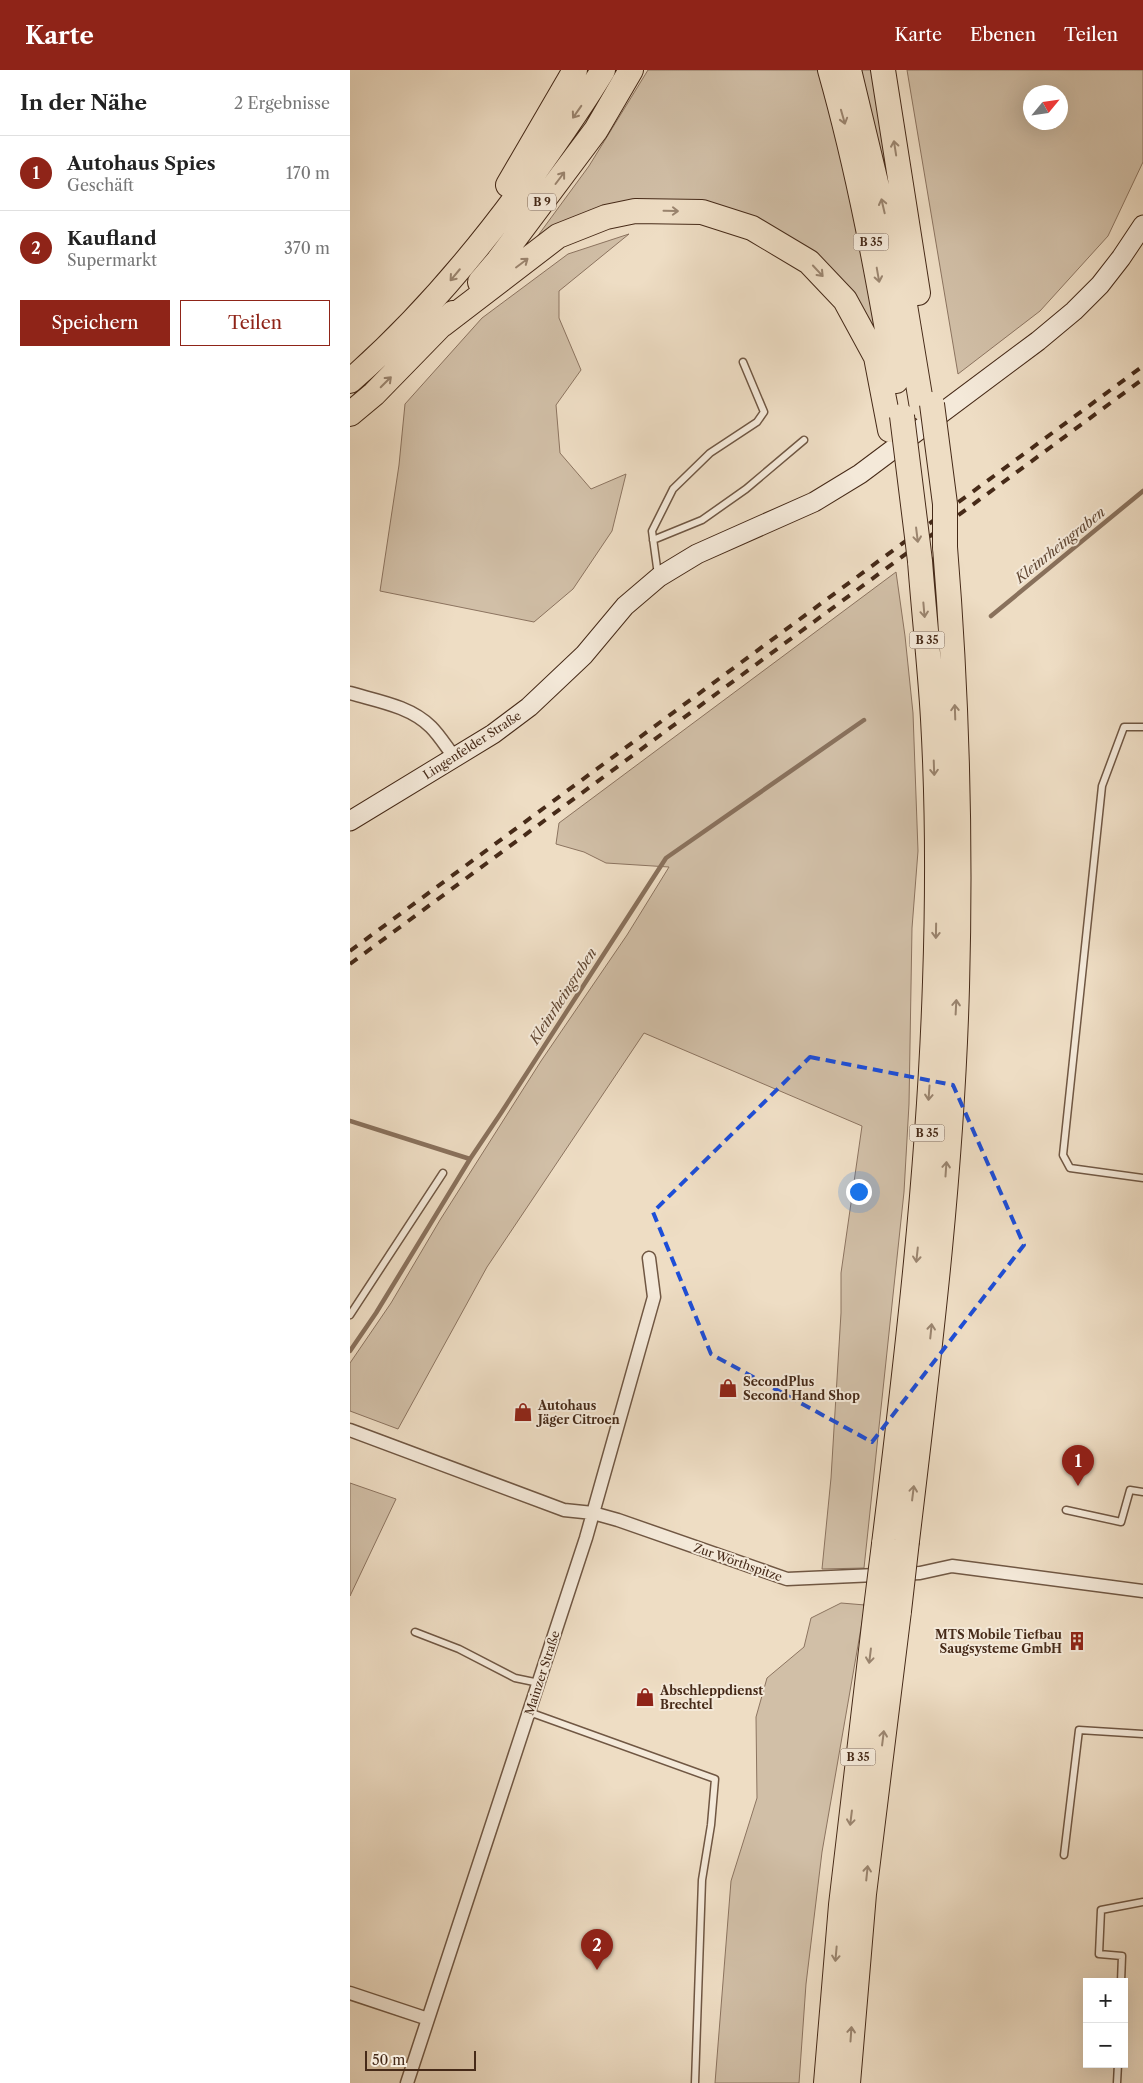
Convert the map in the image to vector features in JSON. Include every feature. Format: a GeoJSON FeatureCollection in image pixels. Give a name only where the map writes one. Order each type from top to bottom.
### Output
{"type":"FeatureCollection","features":[{"type":"Feature","properties":{"kind":"highway"},"geometry":{"type":"LineString","coordinates":[[487,238],[494,208],[575,70]]}},
{"type":"Feature","properties":{"kind":"highway","name":"B 9"},"geometry":{"type":"LineString","coordinates":[[350,381],[379,356],[435,299],[487,238],[581,107],[603,70]]}},
{"type":"Feature","properties":{"kind":"highway","name":"B 9"},"geometry":{"type":"LineString","coordinates":[[350,414],[374,394],[442,325],[498,261],[596,130],[631,70]]}},
{"type":"Feature","properties":{"kind":"highway","name":"B 35"},"geometry":{"type":"LineString","coordinates":[[826,2083],[841,1905],[888,1609],[907,1541],[931,1332],[944,1203],[957,989],[959,839],[953,654],[946,547],[911,415],[848,134],[830,70]]}},
{"type":"Feature","properties":{"kind":"highway"},"geometry":{"type":"LineString","coordinates":[[849,70],[904,299],[911,415]]}},
{"type":"Feature","properties":{"kind":"highway"},"geometry":{"type":"LineString","coordinates":[[883,70],[924,336],[911,415]]}},
{"type":"Feature","properties":{"kind":"highway"},"geometry":{"type":"LineString","coordinates":[[442,325],[558,236],[606,217],[635,211],[702,212],[752,228],[809,262],[845,300],[911,415]]}},
{"type":"Feature","properties":{"kind":"highway","name":"B 35"},"geometry":{"type":"LineString","coordinates":[[848,2083],[888,1609],[884,1544],[917,1248],[928,1115],[935,982],[936,862],[933,729],[914,509],[911,415]]}},
{"type":"Feature","properties":{"kind":"main road","name":"Lingenfelder Straße"},"geometry":{"type":"LineString","coordinates":[[350,821],[455,758],[529,707],[584,655],[624,606],[659,577],[697,554],[814,502],[860,474],[1038,341],[1074,311],[1100,285],[1122,258],[1143,224]]}},
{"type":"Feature","properties":{"kind":"street"},"geometry":{"type":"LineString","coordinates":[[350,693],[398,707],[414,715],[431,727],[455,758]]}},
{"type":"Feature","properties":{"kind":"street","name":"Mainzer Straße"},"geometry":{"type":"LineString","coordinates":[[407,2083],[593,1513],[654,1297],[649,1258]]}},
{"type":"Feature","properties":{"kind":"street","name":"Zur Wörthspitze"},"geometry":{"type":"LineString","coordinates":[[350,1430],[564,1510],[593,1513],[618,1520],[787,1579],[920,1573],[952,1566],[1143,1591]]}},
{"type":"Feature","properties":{"kind":"street"},"geometry":{"type":"LineString","coordinates":[[350,1993],[428,2019]]}},
{"type":"Feature","properties":{"kind":"lane"},"geometry":{"type":"LineString","coordinates":[[659,577],[652,531],[673,489],[710,453],[758,422],[764,412],[743,362]]}},
{"type":"Feature","properties":{"kind":"lane"},"geometry":{"type":"LineString","coordinates":[[653,540],[702,520],[746,489],[804,440]]}},
{"type":"Feature","properties":{"kind":"lane"},"geometry":{"type":"LineString","coordinates":[[1143,728],[1124,727],[1102,786],[1063,1155],[1070,1168],[1143,1178]]}},
{"type":"Feature","properties":{"kind":"lane"},"geometry":{"type":"LineString","coordinates":[[350,1315],[443,1172]]}},
{"type":"Feature","properties":{"kind":"lane"},"geometry":{"type":"LineString","coordinates":[[1066,1510],[1121,1522],[1130,1490],[1143,1492]]}},
{"type":"Feature","properties":{"kind":"lane"},"geometry":{"type":"LineString","coordinates":[[415,1632],[458,1649],[515,1678],[538,1683]]}},
{"type":"Feature","properties":{"kind":"lane"},"geometry":{"type":"LineString","coordinates":[[529,1712],[715,1779],[711,1825],[702,1880],[695,2083]]}},
{"type":"Feature","properties":{"kind":"lane"},"geometry":{"type":"LineString","coordinates":[[1064,1855],[1079,1730],[1143,1734]]}},
{"type":"Feature","properties":{"kind":"lane"},"geometry":{"type":"LineString","coordinates":[[1121,1978],[1122,1956],[1099,1954],[1101,1910],[1143,1902]]}},
{"type":"Feature","properties":{"kind":"lane"},"geometry":{"type":"LineString","coordinates":[[1117,2083],[1118,2068]]}},
{"type":"Feature","properties":{"kind":"highlighted area"},"geometry":{"type":"Polygon","coordinates":[[[810,1057],[953,1085],[1024,1245],[872,1442],[711,1354],[653,1212],[810,1057]]]}},
{"type":"Feature","properties":{"kind":"shaded area"},"geometry":{"type":"Polygon","coordinates":[[[648,70],[821,70],[845,165],[882,351],[854,300],[703,205],[534,241],[589,166],[648,70]]]}},
{"type":"Feature","properties":{"kind":"shaded area"},"geometry":{"type":"Polygon","coordinates":[[[860,70],[876,70],[905,251],[860,70]]]}},
{"type":"Feature","properties":{"kind":"shaded area"},"geometry":{"type":"Polygon","coordinates":[[[907,70],[1143,70],[1143,162],[1108,236],[1040,311],[958,374],[907,70]]]}},
{"type":"Feature","properties":{"kind":"shaded area"},"geometry":{"type":"Polygon","coordinates":[[[629,234],[559,291],[559,318],[581,370],[556,405],[560,453],[591,489],[626,474],[612,531],[573,589],[534,622],[380,591],[399,465],[405,404],[482,318],[568,254],[629,234]]]}},
{"type":"Feature","properties":{"kind":"shaded area"},"geometry":{"type":"Polygon","coordinates":[[[896,572],[913,713],[918,851],[912,928],[909,1104],[904,1192],[864,1568],[822,1569],[831,1478],[841,1313],[841,1273],[862,1126],[644,1033],[487,1267],[398,1429],[350,1411],[350,1363],[391,1303],[440,1220],[541,1061],[627,935],[669,867],[606,863],[584,852],[556,844],[559,823],[896,572]]]}},
{"type":"Feature","properties":{"kind":"shaded area"},"geometry":{"type":"Polygon","coordinates":[[[350,1483],[396,1499],[350,1596],[350,1483]]]}},
{"type":"Feature","properties":{"kind":"shaded area"},"geometry":{"type":"Polygon","coordinates":[[[841,1603],[865,1605],[822,1852],[806,1984],[799,2083],[715,2083],[731,1881],[757,1798],[756,1717],[767,1678],[804,1647],[811,1618],[841,1603]]]}},
{"type":"Feature","properties":{"kind":"waterway","name":"Kleinrheingraben"},"geometry":{"type":"LineString","coordinates":[[991,616],[1143,491]]}},
{"type":"Feature","properties":{"kind":"waterway","name":"Kleinrheingraben"},"geometry":{"type":"LineString","coordinates":[[350,1351],[376,1313],[470,1159],[666,858],[864,720]]}},
{"type":"Feature","properties":{"kind":"waterway"},"geometry":{"type":"LineString","coordinates":[[350,1121],[470,1159]]}},
{"type":"Feature","properties":{"kind":"railway"},"geometry":{"type":"LineString","coordinates":[[350,951],[1143,366]]}},
{"type":"Feature","properties":{"kind":"railway"},"geometry":{"type":"LineString","coordinates":[[350,964],[1143,379]]}},
{"type":"Feature","properties":{"kind":"place","name":"SecondPlus Second Hand Shop"},"geometry":{"type":"Point","coordinates":[728,1388]}},
{"type":"Feature","properties":{"kind":"place","name":"Autohaus Jäger Citroen"},"geometry":{"type":"Point","coordinates":[523,1412]}},
{"type":"Feature","properties":{"kind":"place","name":"Autohaus Spies"},"geometry":{"type":"Point","coordinates":[1078,1486]}},
{"type":"Feature","properties":{"kind":"place","name":"MTS Mobile Tiefbau Saugsysteme GmbH"},"geometry":{"type":"Point","coordinates":[1077,1641]}},
{"type":"Feature","properties":{"kind":"place","name":"Abschleppdienst Brechtel"},"geometry":{"type":"Point","coordinates":[645,1697]}},
{"type":"Feature","properties":{"kind":"place","name":"Kaufland"},"geometry":{"type":"Point","coordinates":[597,1970]}}]}
